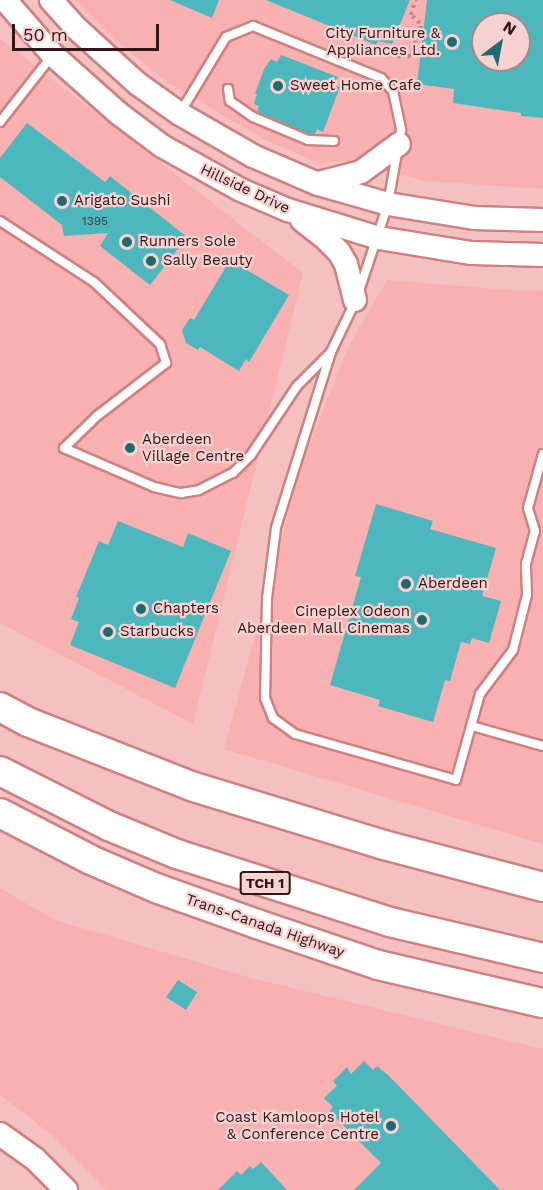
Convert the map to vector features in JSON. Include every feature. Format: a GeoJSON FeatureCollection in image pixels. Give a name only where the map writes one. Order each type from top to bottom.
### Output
{"type":"FeatureCollection","features":[{"type":"Feature","properties":{"kind":"highway"},"geometry":{"type":"LineString","coordinates":[[0,693],[77,739]]}},
{"type":"Feature","properties":{"kind":"highway"},"geometry":{"type":"LineString","coordinates":[[0,707],[28,722],[77,739],[194,788],[384,845],[543,887]]}},
{"type":"Feature","properties":{"kind":"highway","name":"TCH 1"},"geometry":{"type":"LineString","coordinates":[[0,771],[109,826],[177,854],[390,922],[543,958]]}},
{"type":"Feature","properties":{"kind":"highway","name":"Trans-Canada Highway"},"geometry":{"type":"LineString","coordinates":[[0,813],[123,874],[256,924],[378,965],[543,1003]]}},
{"type":"Feature","properties":{"kind":"highway"},"geometry":{"type":"LineString","coordinates":[[384,845],[543,904]]}},
{"type":"Feature","properties":{"kind":"main road","name":"Hillside Drive"},"geometry":{"type":"LineString","coordinates":[[5,0],[53,55],[118,113],[162,146],[242,190],[288,210],[379,238],[472,253],[543,255]]}},
{"type":"Feature","properties":{"kind":"main road"},"geometry":{"type":"LineString","coordinates":[[51,0],[106,57],[180,114],[253,156],[318,184],[388,204],[474,218],[543,220]]}},
{"type":"Feature","properties":{"kind":"main road"},"geometry":{"type":"LineString","coordinates":[[318,184],[361,172],[399,144]]}},
{"type":"Feature","properties":{"kind":"main road"},"geometry":{"type":"LineString","coordinates":[[288,210],[324,237],[339,252],[356,300]]}},
{"type":"Feature","properties":{"kind":"main road"},"geometry":{"type":"LineString","coordinates":[[0,1134],[35,1159],[66,1190]]}},
{"type":"Feature","properties":{"kind":"lane"},"geometry":{"type":"LineString","coordinates":[[180,114],[226,37],[253,26],[381,78],[393,92],[400,130],[388,204],[379,238],[356,300],[331,352],[276,528],[267,598],[265,698],[273,718],[295,734],[456,780],[480,694],[513,650],[527,596],[526,564],[535,531],[528,508],[543,454]]}},
{"type":"Feature","properties":{"kind":"lane"},"geometry":{"type":"LineString","coordinates":[[0,122],[53,55]]}},
{"type":"Feature","properties":{"kind":"lane"},"geometry":{"type":"LineString","coordinates":[[228,89],[230,101],[253,117],[308,141],[334,141]]}},
{"type":"Feature","properties":{"kind":"lane"},"geometry":{"type":"LineString","coordinates":[[0,221],[94,282],[160,344],[166,363],[97,416],[64,448],[154,487],[181,493],[199,490],[232,473],[251,455],[297,386],[331,352]]}},
{"type":"Feature","properties":{"kind":"lane"},"geometry":{"type":"LineString","coordinates":[[472,726],[543,746]]}},
{"type":"Feature","properties":{"kind":"path"},"geometry":{"type":"LineString","coordinates":[[398,58],[401,54],[409,57],[421,29],[420,23],[411,15],[415,0]]}},
{"type":"Feature","properties":{"kind":"shaded area"},"geometry":{"type":"Polygon","coordinates":[[[75,0],[543,0],[543,189],[425,181],[350,161],[320,163],[263,139],[168,83],[114,39],[75,0]]]}},
{"type":"Feature","properties":{"kind":"shaded area","name":"Aberdeen Village Centre"},"geometry":{"type":"Polygon","coordinates":[[[0,39],[303,273],[193,724],[0,623],[0,39]]]}},
{"type":"Feature","properties":{"kind":"shaded area","name":"Aberdeen"},"geometry":{"type":"Polygon","coordinates":[[[387,280],[523,291],[543,290],[543,844],[224,749],[301,467],[348,347],[387,280]]]}},
{"type":"Feature","properties":{"kind":"shaded area"},"geometry":{"type":"Polygon","coordinates":[[[0,888],[55,920],[251,978],[543,1049],[543,1190],[107,1190],[53,1136],[0,1095],[0,888]]]}},
{"type":"Feature","properties":{"kind":"building"},"geometry":{"type":"Polygon","coordinates":[[[170,0],[219,0],[212,18],[170,0]]]}},
{"type":"Feature","properties":{"kind":"building"},"geometry":{"type":"Polygon","coordinates":[[[266,0],[410,0],[392,44],[378,41],[376,45],[266,0]]]}},
{"type":"Feature","properties":{"kind":"building","name":"City Furniture & Appliances Ltd."},"geometry":{"type":"Polygon","coordinates":[[[427,0],[543,0],[543,118],[453,103],[454,89],[417,84],[427,0]]]}},
{"type":"Feature","properties":{"kind":"building"},"geometry":{"type":"Polygon","coordinates":[[[281,55],[338,77],[334,85],[340,87],[323,132],[317,129],[315,134],[309,134],[257,112],[259,106],[254,104],[257,94],[255,94],[264,69],[271,59],[277,62],[281,55]]]}},
{"type":"Feature","properties":{"kind":"building"},"geometry":{"type":"Polygon","coordinates":[[[27,123],[105,182],[110,176],[187,237],[150,285],[100,246],[108,233],[64,236],[62,225],[0,177],[0,158],[27,123]]]}},
{"type":"Feature","properties":{"kind":"building"},"geometry":{"type":"Polygon","coordinates":[[[230,260],[289,295],[249,362],[246,359],[239,371],[200,347],[198,350],[186,343],[182,330],[190,318],[194,320],[230,260]]]}},
{"type":"Feature","properties":{"kind":"building","name":"Cineplex Odeon Aberdeen Mall Cinemas"},"geometry":{"type":"Polygon","coordinates":[[[376,504],[433,521],[430,529],[496,548],[482,596],[501,601],[489,643],[472,638],[470,644],[461,642],[450,681],[445,680],[433,722],[378,706],[380,700],[330,685],[361,577],[355,576],[376,504]]]}},
{"type":"Feature","properties":{"kind":"building","name":"Chapters"},"geometry":{"type":"Polygon","coordinates":[[[118,521],[183,547],[188,533],[231,551],[175,688],[70,645],[79,622],[71,619],[79,598],[76,597],[99,541],[108,545],[118,521]]]}},
{"type":"Feature","properties":{"kind":"building"},"geometry":{"type":"Polygon","coordinates":[[[178,980],[197,992],[186,1010],[166,997],[178,980]]]}},
{"type":"Feature","properties":{"kind":"building","name":"Coast Kamloops Hotel & Conference Centre"},"geometry":{"type":"Polygon","coordinates":[[[364,1061],[373,1070],[377,1066],[389,1076],[500,1190],[354,1190],[381,1163],[329,1111],[333,1107],[324,1098],[337,1086],[333,1081],[347,1067],[351,1074],[364,1061]]]}},
{"type":"Feature","properties":{"kind":"building","name":"Coast Kamloops Hotel & Conference Centre"},"geometry":{"type":"Polygon","coordinates":[[[261,1162],[287,1190],[218,1190],[237,1171],[241,1175],[250,1166],[253,1169],[261,1162]]]}},
{"type":"Feature","properties":{"kind":"place","name":"City Furniture & Appliances Ltd."},"geometry":{"type":"Point","coordinates":[452,42]}},
{"type":"Feature","properties":{"kind":"place","name":"Sweet Home Cafe"},"geometry":{"type":"Point","coordinates":[278,86]}},
{"type":"Feature","properties":{"kind":"place","name":"Arigato Sushi"},"geometry":{"type":"Point","coordinates":[62,201]}},
{"type":"Feature","properties":{"kind":"place","name":"Runners Sole"},"geometry":{"type":"Point","coordinates":[127,242]}},
{"type":"Feature","properties":{"kind":"place","name":"Sally Beauty"},"geometry":{"type":"Point","coordinates":[151,261]}},
{"type":"Feature","properties":{"kind":"place","name":"Aberdeen Village Centre"},"geometry":{"type":"Point","coordinates":[130,448]}},
{"type":"Feature","properties":{"kind":"place","name":"Aberdeen"},"geometry":{"type":"Point","coordinates":[406,584]}},
{"type":"Feature","properties":{"kind":"place","name":"Chapters"},"geometry":{"type":"Point","coordinates":[141,609]}},
{"type":"Feature","properties":{"kind":"place","name":"Cineplex Odeon Aberdeen Mall Cinemas"},"geometry":{"type":"Point","coordinates":[422,620]}},
{"type":"Feature","properties":{"kind":"place","name":"Starbucks"},"geometry":{"type":"Point","coordinates":[108,632]}},
{"type":"Feature","properties":{"kind":"place","name":"Coast Kamloops Hotel & Conference Centre"},"geometry":{"type":"Point","coordinates":[391,1126]}}]}
